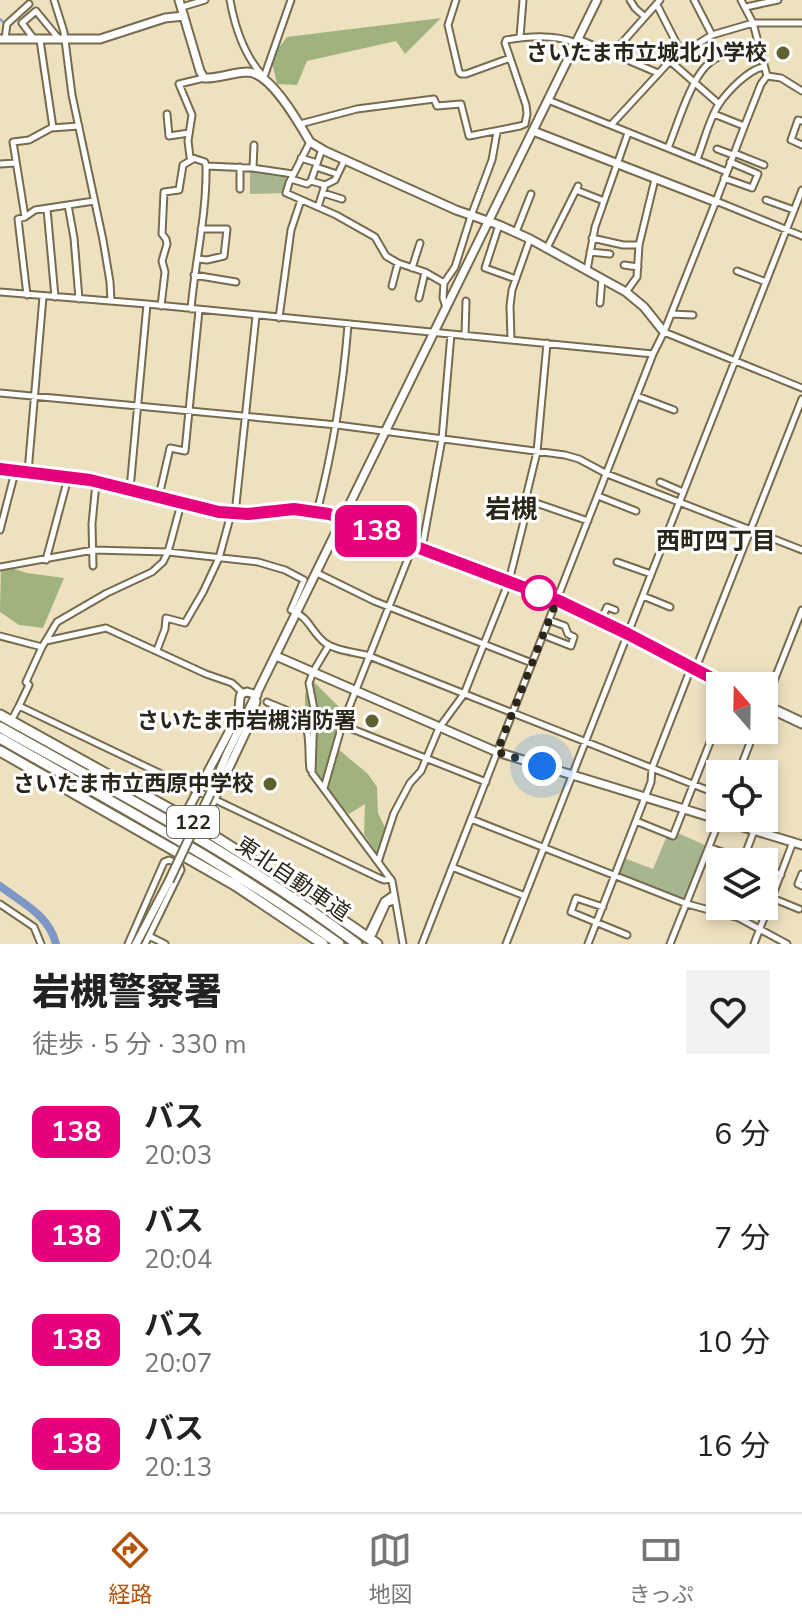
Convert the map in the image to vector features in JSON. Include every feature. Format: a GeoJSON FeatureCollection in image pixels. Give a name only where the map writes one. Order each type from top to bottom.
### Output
{"type":"FeatureCollection","features":[{"type":"Feature","properties":{"kind":"highway"},"geometry":{"type":"LineString","coordinates":[[0,469],[96,482],[233,514],[294,509],[343,519],[557,600],[706,675]]}},
{"type":"Feature","properties":{"kind":"highway"},"geometry":{"type":"LineString","coordinates":[[778,712],[802,723]]}},
{"type":"Feature","properties":{"kind":"highway","name":"122"},"geometry":{"type":"LineString","coordinates":[[0,715],[201,827],[372,938]]}},
{"type":"Feature","properties":{"kind":"highway","name":"東北自動車道"},"geometry":{"type":"LineString","coordinates":[[0,727],[206,844],[281,890],[357,944]]}},
{"type":"Feature","properties":{"kind":"highway","name":"東北自動車道"},"geometry":{"type":"LineString","coordinates":[[0,738],[176,838],[339,944]]}},
{"type":"Feature","properties":{"kind":"highway","name":"122"},"geometry":{"type":"LineString","coordinates":[[0,751],[194,862],[323,944]]}},
{"type":"Feature","properties":{"kind":"street"},"geometry":{"type":"LineString","coordinates":[[54,0],[106,254],[111,301]]}},
{"type":"Feature","properties":{"kind":"street"},"geometry":{"type":"LineString","coordinates":[[29,4],[7,24],[2,39],[100,39],[165,18],[205,0]]}},
{"type":"Feature","properties":{"kind":"street"},"geometry":{"type":"LineString","coordinates":[[230,0],[235,27],[256,69],[300,124],[310,142],[471,216],[516,232],[626,292],[644,307],[664,332],[802,388]]}},
{"type":"Feature","properties":{"kind":"street"},"geometry":{"type":"LineString","coordinates":[[264,77],[291,0]]}},
{"type":"Feature","properties":{"kind":"street"},"geometry":{"type":"LineString","coordinates":[[456,0],[448,25],[459,72],[466,74],[510,58]]}},
{"type":"Feature","properties":{"kind":"street"},"geometry":{"type":"LineString","coordinates":[[520,37],[523,0]]}},
{"type":"Feature","properties":{"kind":"street"},"geometry":{"type":"LineString","coordinates":[[136,944],[597,0]]}},
{"type":"Feature","properties":{"kind":"street"},"geometry":{"type":"LineString","coordinates":[[630,0],[645,17]]}},
{"type":"Feature","properties":{"kind":"street"},"geometry":{"type":"LineString","coordinates":[[694,0],[712,35]]}},
{"type":"Feature","properties":{"kind":"street"},"geometry":{"type":"LineString","coordinates":[[741,0],[753,23],[767,76]]}},
{"type":"Feature","properties":{"kind":"street"},"geometry":{"type":"LineString","coordinates":[[746,7],[778,0]]}},
{"type":"Feature","properties":{"kind":"street"},"geometry":{"type":"LineString","coordinates":[[613,53],[658,2],[682,54]]}},
{"type":"Feature","properties":{"kind":"street"},"geometry":{"type":"LineString","coordinates":[[182,8],[204,78]]}},
{"type":"Feature","properties":{"kind":"street"},"geometry":{"type":"LineString","coordinates":[[53,128],[37,40],[22,23],[36,11],[62,40]]}},
{"type":"Feature","properties":{"kind":"street"},"geometry":{"type":"LineString","coordinates":[[611,125],[670,61],[712,35],[753,23],[802,23]]}},
{"type":"Feature","properties":{"kind":"street"},"geometry":{"type":"LineString","coordinates":[[525,124],[526,105],[506,40],[520,37],[563,38],[613,53],[658,73]]}},
{"type":"Feature","properties":{"kind":"street"},"geometry":{"type":"LineString","coordinates":[[668,148],[695,82],[707,64],[728,52],[758,42]]}},
{"type":"Feature","properties":{"kind":"street"},"geometry":{"type":"LineString","coordinates":[[670,61],[719,104]]}},
{"type":"Feature","properties":{"kind":"street"},"geometry":{"type":"LineString","coordinates":[[697,159],[719,104],[747,74],[763,67]]}},
{"type":"Feature","properties":{"kind":"street"},"geometry":{"type":"LineString","coordinates":[[191,309],[206,194],[206,166],[205,162],[190,157],[188,141],[192,115],[179,84],[247,72],[264,77]]}},
{"type":"Feature","properties":{"kind":"street"},"geometry":{"type":"LineString","coordinates":[[767,76],[781,78],[802,91]]}},
{"type":"Feature","properties":{"kind":"street"},"geometry":{"type":"LineString","coordinates":[[422,944],[653,354],[761,84],[767,76]]}},
{"type":"Feature","properties":{"kind":"street"},"geometry":{"type":"LineString","coordinates":[[300,124],[357,109],[434,99],[437,106],[461,104],[469,136],[525,124],[616,164],[802,236]]}},
{"type":"Feature","properties":{"kind":"street"},"geometry":{"type":"LineString","coordinates":[[548,100],[697,159],[752,188],[758,174],[717,149]]}},
{"type":"Feature","properties":{"kind":"street"},"geometry":{"type":"LineString","coordinates":[[167,114],[169,136],[189,133]]}},
{"type":"Feature","properties":{"kind":"street"},"geometry":{"type":"LineString","coordinates":[[714,114],[744,126]]}},
{"type":"Feature","properties":{"kind":"street"},"geometry":{"type":"LineString","coordinates":[[802,121],[798,120],[791,140],[802,145]]}},
{"type":"Feature","properties":{"kind":"street"},"geometry":{"type":"LineString","coordinates":[[25,217],[13,142],[29,140],[53,128],[79,126]]}},
{"type":"Feature","properties":{"kind":"street"},"geometry":{"type":"LineString","coordinates":[[446,307],[444,283],[455,267],[492,160],[497,132]]}},
{"type":"Feature","properties":{"kind":"street"},"geometry":{"type":"LineString","coordinates":[[587,270],[592,238],[628,133]]}},
{"type":"Feature","properties":{"kind":"street"},"geometry":{"type":"LineString","coordinates":[[310,142],[286,193],[375,237],[386,256],[444,283]]}},
{"type":"Feature","properties":{"kind":"street"},"geometry":{"type":"LineString","coordinates":[[253,168],[254,145]]}},
{"type":"Feature","properties":{"kind":"street"},"geometry":{"type":"LineString","coordinates":[[311,181],[322,149]]}},
{"type":"Feature","properties":{"kind":"street"},"geometry":{"type":"LineString","coordinates":[[732,157],[764,165]]}},
{"type":"Feature","properties":{"kind":"street"},"geometry":{"type":"LineString","coordinates":[[301,158],[337,174]]}},
{"type":"Feature","properties":{"kind":"street"},"geometry":{"type":"LineString","coordinates":[[161,306],[165,272],[162,261],[167,244],[162,234],[164,192],[179,190],[183,165],[193,159]]}},
{"type":"Feature","properties":{"kind":"street"},"geometry":{"type":"LineString","coordinates":[[206,166],[253,168],[292,176],[307,184],[311,181],[325,185],[335,180],[345,159]]}},
{"type":"Feature","properties":{"kind":"street"},"geometry":{"type":"LineString","coordinates":[[0,164],[16,163]]}},
{"type":"Feature","properties":{"kind":"street"},"geometry":{"type":"LineString","coordinates":[[240,167],[240,189]]}},
{"type":"Feature","properties":{"kind":"street"},"geometry":{"type":"LineString","coordinates":[[626,292],[637,277],[639,245],[655,179]]}},
{"type":"Feature","properties":{"kind":"street"},"geometry":{"type":"LineString","coordinates":[[318,207],[325,185]]}},
{"type":"Feature","properties":{"kind":"street"},"geometry":{"type":"LineString","coordinates":[[547,248],[577,188],[604,201]]}},
{"type":"Feature","properties":{"kind":"street"},"geometry":{"type":"LineString","coordinates":[[506,944],[802,190]]}},
{"type":"Feature","properties":{"kind":"street"},"geometry":{"type":"LineString","coordinates":[[323,193],[342,199]]}},
{"type":"Feature","properties":{"kind":"street"},"geometry":{"type":"LineString","coordinates":[[516,232],[531,194]]}},
{"type":"Feature","properties":{"kind":"street"},"geometry":{"type":"LineString","coordinates":[[279,318],[291,230],[301,200]]}},
{"type":"Feature","properties":{"kind":"street"},"geometry":{"type":"LineString","coordinates":[[766,200],[794,210]]}},
{"type":"Feature","properties":{"kind":"street"},"geometry":{"type":"LineString","coordinates":[[27,295],[18,219],[35,210],[94,201]]}},
{"type":"Feature","properties":{"kind":"street"},"geometry":{"type":"LineString","coordinates":[[68,205],[79,299]]}},
{"type":"Feature","properties":{"kind":"street"},"geometry":{"type":"LineString","coordinates":[[47,209],[55,297]]}},
{"type":"Feature","properties":{"kind":"street"},"geometry":{"type":"LineString","coordinates":[[499,225],[485,268],[516,279]]}},
{"type":"Feature","properties":{"kind":"street"},"geometry":{"type":"LineString","coordinates":[[198,259],[224,256],[227,229],[201,229]]}},
{"type":"Feature","properties":{"kind":"street"},"geometry":{"type":"LineString","coordinates":[[592,238],[639,245]]}},
{"type":"Feature","properties":{"kind":"street"},"geometry":{"type":"LineString","coordinates":[[511,340],[510,306],[530,239]]}},
{"type":"Feature","properties":{"kind":"street"},"geometry":{"type":"LineString","coordinates":[[412,268],[420,243]]}},
{"type":"Feature","properties":{"kind":"street"},"geometry":{"type":"LineString","coordinates":[[590,252],[610,254]]}},
{"type":"Feature","properties":{"kind":"street"},"geometry":{"type":"LineString","coordinates":[[392,286],[398,263]]}},
{"type":"Feature","properties":{"kind":"street"},"geometry":{"type":"LineString","coordinates":[[624,265],[648,263]]}},
{"type":"Feature","properties":{"kind":"street"},"geometry":{"type":"LineString","coordinates":[[737,271],[766,282]]}},
{"type":"Feature","properties":{"kind":"street"},"geometry":{"type":"LineString","coordinates":[[419,298],[425,272]]}},
{"type":"Feature","properties":{"kind":"street"},"geometry":{"type":"LineString","coordinates":[[194,275],[236,282]]}},
{"type":"Feature","properties":{"kind":"street"},"geometry":{"type":"LineString","coordinates":[[600,303],[602,279]]}},
{"type":"Feature","properties":{"kind":"street"},"geometry":{"type":"LineString","coordinates":[[0,292],[653,354]]}},
{"type":"Feature","properties":{"kind":"street"},"geometry":{"type":"LineString","coordinates":[[28,473],[43,297]]}},
{"type":"Feature","properties":{"kind":"street"},"geometry":{"type":"LineString","coordinates":[[465,336],[466,301]]}},
{"type":"Feature","properties":{"kind":"street"},"geometry":{"type":"LineString","coordinates":[[130,489],[147,304]]}},
{"type":"Feature","properties":{"kind":"street"},"geometry":{"type":"LineString","coordinates":[[159,497],[170,448],[185,451],[199,310]]}},
{"type":"Feature","properties":{"kind":"street"},"geometry":{"type":"LineString","coordinates":[[671,314],[693,315]]}},
{"type":"Feature","properties":{"kind":"street"},"geometry":{"type":"LineString","coordinates":[[157,650],[166,618],[185,623],[203,592],[219,558],[233,514],[256,316]]}},
{"type":"Feature","properties":{"kind":"street"},"geometry":{"type":"LineString","coordinates":[[317,512],[337,425],[348,325]]}},
{"type":"Feature","properties":{"kind":"street"},"geometry":{"type":"LineString","coordinates":[[324,789],[342,725],[388,606],[418,546],[442,439],[451,334]]}},
{"type":"Feature","properties":{"kind":"street"},"geometry":{"type":"LineString","coordinates":[[378,862],[394,813],[410,783],[421,771],[439,728],[464,694],[509,581],[537,452],[547,343]]}},
{"type":"Feature","properties":{"kind":"street"},"geometry":{"type":"LineString","coordinates":[[0,393],[337,425],[565,455],[802,550]]}},
{"type":"Feature","properties":{"kind":"street"},"geometry":{"type":"LineString","coordinates":[[637,396],[674,410]]}},
{"type":"Feature","properties":{"kind":"street"},"geometry":{"type":"LineString","coordinates":[[590,943],[651,782],[652,768],[802,399]]}},
{"type":"Feature","properties":{"kind":"street"},"geometry":{"type":"LineString","coordinates":[[0,530],[16,471]]}},
{"type":"Feature","properties":{"kind":"street"},"geometry":{"type":"LineString","coordinates":[[46,560],[68,477]]}},
{"type":"Feature","properties":{"kind":"street"},"geometry":{"type":"LineString","coordinates":[[93,566],[92,524],[96,482]]}},
{"type":"Feature","properties":{"kind":"street"},"geometry":{"type":"LineString","coordinates":[[660,482],[683,492]]}},
{"type":"Feature","properties":{"kind":"street"},"geometry":{"type":"LineString","coordinates":[[598,496],[636,511]]}},
{"type":"Feature","properties":{"kind":"street"},"geometry":{"type":"LineString","coordinates":[[11,721],[29,685],[26,682],[43,644],[57,622],[152,572],[163,562],[182,503]]}},
{"type":"Feature","properties":{"kind":"street"},"geometry":{"type":"LineString","coordinates":[[536,503],[588,521]]}},
{"type":"Feature","properties":{"kind":"street"},"geometry":{"type":"LineString","coordinates":[[0,567],[93,550],[168,552],[258,562],[285,570],[304,580],[291,610],[303,615],[311,628],[329,645],[369,656],[706,790]]}},
{"type":"Feature","properties":{"kind":"street"},"geometry":{"type":"LineString","coordinates":[[617,562],[651,574]]}},
{"type":"Feature","properties":{"kind":"street"},"geometry":{"type":"LineString","coordinates":[[317,573],[374,601],[532,663]]}},
{"type":"Feature","properties":{"kind":"street"},"geometry":{"type":"LineString","coordinates":[[643,596],[670,607]]}},
{"type":"Feature","properties":{"kind":"street"},"geometry":{"type":"LineString","coordinates":[[601,620],[607,607],[615,610]]}},
{"type":"Feature","properties":{"kind":"street"},"geometry":{"type":"LineString","coordinates":[[777,672],[802,610]]}},
{"type":"Feature","properties":{"kind":"street"},"geometry":{"type":"LineString","coordinates":[[543,635],[571,646],[574,637],[568,634],[565,626],[549,620]]}},
{"type":"Feature","properties":{"kind":"street"},"geometry":{"type":"LineString","coordinates":[[0,636],[43,644],[106,628],[232,683],[243,693],[257,695]]}},
{"type":"Feature","properties":{"kind":"street"},"geometry":{"type":"LineString","coordinates":[[312,773],[314,709],[309,683],[329,645]]}},
{"type":"Feature","properties":{"kind":"street"},"geometry":{"type":"LineString","coordinates":[[276,656],[497,752],[706,816]]}},
{"type":"Feature","properties":{"kind":"street"},"geometry":{"type":"LineString","coordinates":[[243,693],[239,702],[245,719]]}},
{"type":"Feature","properties":{"kind":"street"},"geometry":{"type":"LineString","coordinates":[[184,817],[207,794],[250,723],[257,695]]}},
{"type":"Feature","properties":{"kind":"street"},"geometry":{"type":"LineString","coordinates":[[267,702],[305,722],[309,768],[391,879],[403,944]]}},
{"type":"Feature","properties":{"kind":"street"},"geometry":{"type":"LineString","coordinates":[[19,706],[379,878],[391,879]]}},
{"type":"Feature","properties":{"kind":"street"},"geometry":{"type":"LineString","coordinates":[[201,827],[207,794],[240,711]]}},
{"type":"Feature","properties":{"kind":"street"},"geometry":{"type":"LineString","coordinates":[[342,725],[486,782]]}},
{"type":"Feature","properties":{"kind":"street"},"geometry":{"type":"LineString","coordinates":[[636,821],[673,836],[709,744]]}},
{"type":"Feature","properties":{"kind":"street"},"geometry":{"type":"LineString","coordinates":[[471,819],[687,904],[739,918],[787,944]]}},
{"type":"Feature","properties":{"kind":"street"},"geometry":{"type":"LineString","coordinates":[[670,944],[715,832]]}},
{"type":"Feature","properties":{"kind":"street"},"geometry":{"type":"LineString","coordinates":[[709,847],[743,860],[754,832]]}},
{"type":"Feature","properties":{"kind":"street"},"geometry":{"type":"LineString","coordinates":[[758,832],[802,845]]}},
{"type":"Feature","properties":{"kind":"street"},"geometry":{"type":"LineString","coordinates":[[778,883],[793,842]]}},
{"type":"Feature","properties":{"kind":"street"},"geometry":{"type":"LineString","coordinates":[[128,944],[166,857],[165,845]]}},
{"type":"Feature","properties":{"kind":"street"},"geometry":{"type":"LineString","coordinates":[[164,862],[169,860],[179,864],[181,870]]}},
{"type":"Feature","properties":{"kind":"street"},"geometry":{"type":"LineString","coordinates":[[145,944],[181,870],[184,865],[194,862]]}},
{"type":"Feature","properties":{"kind":"street"},"geometry":{"type":"LineString","coordinates":[[452,867],[525,896]]}},
{"type":"Feature","properties":{"kind":"street"},"geometry":{"type":"LineString","coordinates":[[802,874],[798,884],[802,886]]}},
{"type":"Feature","properties":{"kind":"street"},"geometry":{"type":"LineString","coordinates":[[372,938],[384,901],[394,898]]}},
{"type":"Feature","properties":{"kind":"street"},"geometry":{"type":"LineString","coordinates":[[603,907],[576,898],[571,912],[627,935]]}},
{"type":"Feature","properties":{"kind":"street"},"geometry":{"type":"LineString","coordinates":[[778,900],[799,909]]}},
{"type":"Feature","properties":{"kind":"street"},"geometry":{"type":"LineString","coordinates":[[0,904],[34,927],[41,944]]}},
{"type":"Feature","properties":{"kind":"street"},"geometry":{"type":"LineString","coordinates":[[754,944],[763,920]]}},
{"type":"Feature","properties":{"kind":"street"},"geometry":{"type":"LineString","coordinates":[[149,936],[165,944]]}},
{"type":"Feature","properties":{"kind":"green space"},"geometry":{"type":"Polygon","coordinates":[[[441,18],[405,54],[396,41],[307,61],[297,85],[277,84],[271,58],[287,37],[441,18]]]}},
{"type":"Feature","properties":{"kind":"green space"},"geometry":{"type":"Polygon","coordinates":[[[250,170],[288,175],[284,193],[250,194],[250,170]]]}},
{"type":"Feature","properties":{"kind":"green space"},"geometry":{"type":"Polygon","coordinates":[[[1,565],[27,573],[64,578],[43,628],[19,625],[0,612],[1,565]]]}},
{"type":"Feature","properties":{"kind":"green space"},"geometry":{"type":"Polygon","coordinates":[[[312,680],[340,708],[338,749],[368,774],[377,787],[378,813],[390,838],[383,852],[374,856],[374,849],[364,834],[365,804],[349,814],[311,767],[305,694],[312,680]]]}},
{"type":"Feature","properties":{"kind":"green space"},"geometry":{"type":"Polygon","coordinates":[[[678,833],[707,846],[685,900],[618,875],[624,858],[653,869],[667,836],[675,838],[678,833]]]}},
{"type":"Feature","properties":{"kind":"waterway"},"geometry":{"type":"LineString","coordinates":[[0,19],[5,24]]}},
{"type":"Feature","properties":{"kind":"waterway"},"geometry":{"type":"LineString","coordinates":[[0,886],[41,917],[56,944]]}},
{"type":"Feature","properties":{"kind":"bus line","name":"138"},"geometry":{"type":"LineString","coordinates":[[0,469],[90,480],[219,512],[248,514],[294,509],[329,514],[557,600],[706,675]]}},
{"type":"Feature","properties":{"kind":"place","name":"さいたま市立城北小学校"},"geometry":{"type":"Point","coordinates":[783,53]}},
{"type":"Feature","properties":{"kind":"place","name":"さいたま市岩槻消防署"},"geometry":{"type":"Point","coordinates":[372,721]}},
{"type":"Feature","properties":{"kind":"place","name":"さいたま市立西原中学校"},"geometry":{"type":"Point","coordinates":[270,784]}},
{"type":"Feature","properties":{"kind":"district","name":"岩槻"},"geometry":{"type":"Point","coordinates":[511,509]}},
{"type":"Feature","properties":{"kind":"district","name":"西町四丁目"},"geometry":{"type":"Point","coordinates":[716,541]}},
{"type":"Feature","properties":{"kind":"route"},"geometry":{"type":"LineString","coordinates":[[539,593],[557,600],[497,752],[542,766]]}}]}
